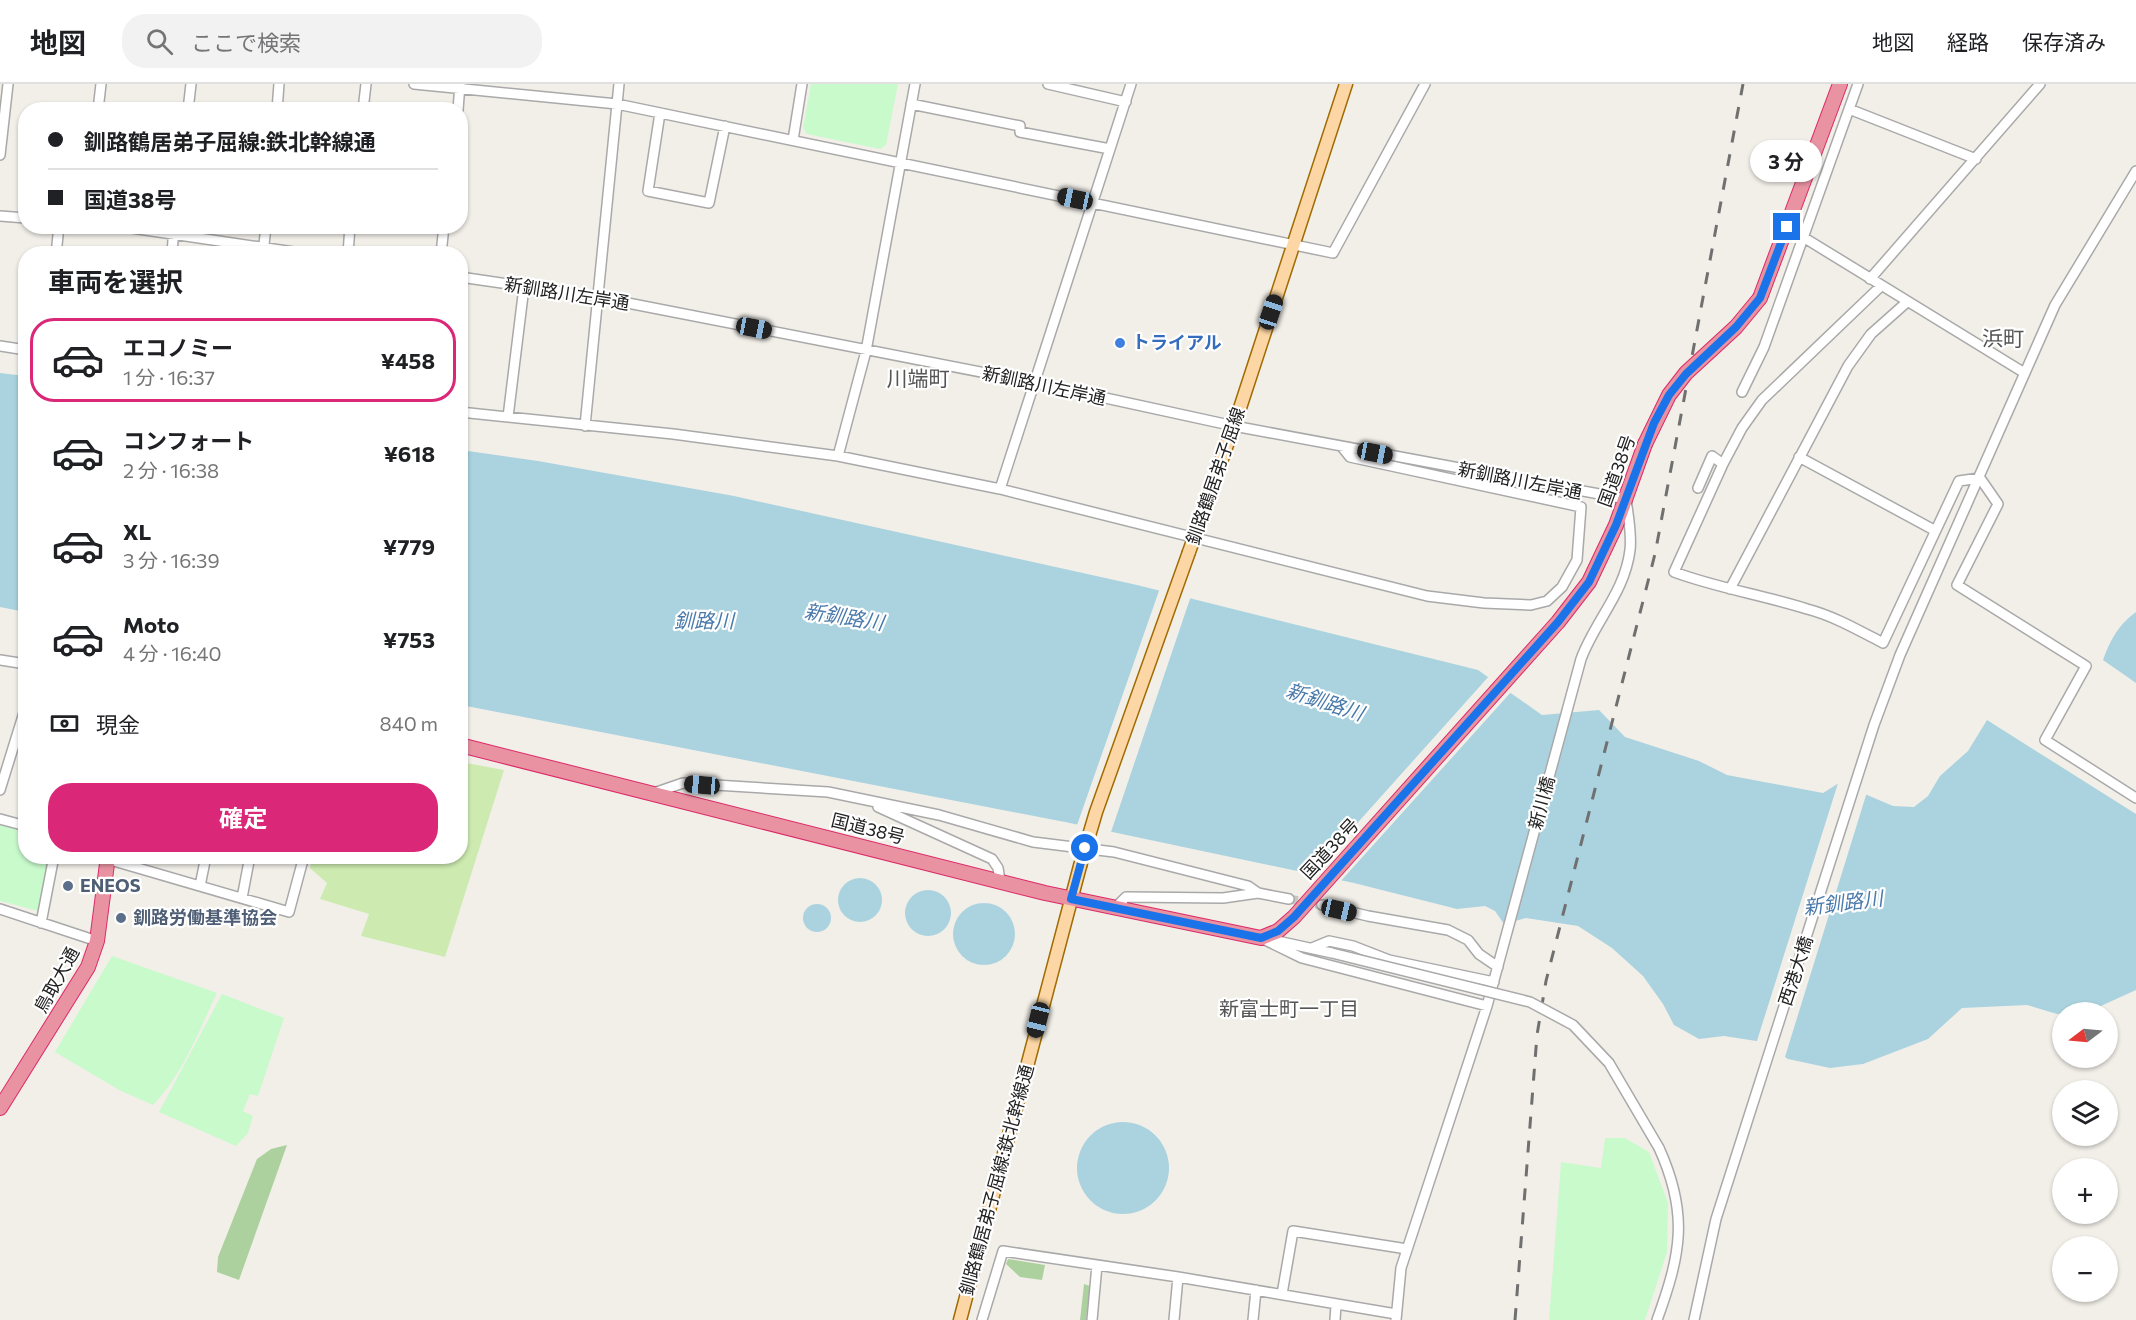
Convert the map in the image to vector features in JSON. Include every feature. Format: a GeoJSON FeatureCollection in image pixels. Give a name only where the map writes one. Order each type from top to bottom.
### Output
{"type":"FeatureCollection","features":[{"type":"Feature","properties":{"kind":"highway","name":"国道38号"},"geometry":{"type":"LineString","coordinates":[[468,747],[1071,899],[1261,938],[1278,931],[1547,633],[1589,582],[1626,499],[1646,444],[1669,395],[1686,374],[1736,327],[1760,298],[1840,84]]}},
{"type":"Feature","properties":{"kind":"highway","name":"鳥取大通"},"geometry":{"type":"LineString","coordinates":[[0,1108],[88,967],[97,941],[107,864]]}},
{"type":"Feature","properties":{"kind":"main road","name":"釧路鶴居弟子屈線"},"geometry":{"type":"LineString","coordinates":[[1080,866],[1096,812],[1234,426],[1346,84]]}},
{"type":"Feature","properties":{"kind":"main road","name":"釧路鶴居弟子屈線:鉄北幹線通"},"geometry":{"type":"LineString","coordinates":[[960,1320],[1080,866]]}},
{"type":"Feature","properties":{"kind":"street"},"geometry":{"type":"LineString","coordinates":[[0,155],[8,84]]}},
{"type":"Feature","properties":{"kind":"street"},"geometry":{"type":"LineString","coordinates":[[99,102],[101,84]]}},
{"type":"Feature","properties":{"kind":"street"},"geometry":{"type":"LineString","coordinates":[[189,102],[191,84]]}},
{"type":"Feature","properties":{"kind":"street"},"geometry":{"type":"LineString","coordinates":[[278,102],[279,84]]}},
{"type":"Feature","properties":{"kind":"street"},"geometry":{"type":"LineString","coordinates":[[364,102],[366,84]]}},
{"type":"Feature","properties":{"kind":"street"},"geometry":{"type":"LineString","coordinates":[[414,84],[460,86],[617,104],[1333,253],[1425,84]]}},
{"type":"Feature","properties":{"kind":"street"},"geometry":{"type":"LineString","coordinates":[[585,426],[620,84]]}},
{"type":"Feature","properties":{"kind":"street"},"geometry":{"type":"LineString","coordinates":[[793,140],[802,84]]}},
{"type":"Feature","properties":{"kind":"street"},"geometry":{"type":"LineString","coordinates":[[838,456],[866,351],[915,84]]}},
{"type":"Feature","properties":{"kind":"street"},"geometry":{"type":"LineString","coordinates":[[1048,84],[1126,102]]}},
{"type":"Feature","properties":{"kind":"street"},"geometry":{"type":"LineString","coordinates":[[1000,489],[1032,382],[1131,84]]}},
{"type":"Feature","properties":{"kind":"street"},"geometry":{"type":"LineString","coordinates":[[1742,392],[1764,346],[1858,84]]}},
{"type":"Feature","properties":{"kind":"street"},"geometry":{"type":"LineString","coordinates":[[1870,279],[2040,84]]}},
{"type":"Feature","properties":{"kind":"street"},"geometry":{"type":"LineString","coordinates":[[459,102],[460,86]]}},
{"type":"Feature","properties":{"kind":"street"},"geometry":{"type":"LineString","coordinates":[[911,104],[1020,126],[1020,132],[1110,149]]}},
{"type":"Feature","properties":{"kind":"street"},"geometry":{"type":"LineString","coordinates":[[1849,109],[1976,159]]}},
{"type":"Feature","properties":{"kind":"street"},"geometry":{"type":"LineString","coordinates":[[660,113],[648,191],[709,203],[725,126]]}},
{"type":"Feature","properties":{"kind":"street","name":"西港大橋"},"geometry":{"type":"LineString","coordinates":[[1694,1320],[1716,1219],[1874,725],[1900,655],[1980,477],[2023,372],[2055,305],[2136,171]]}},
{"type":"Feature","properties":{"kind":"street"},"geometry":{"type":"LineString","coordinates":[[0,216],[18,217]]}},
{"type":"Feature","properties":{"kind":"street"},"geometry":{"type":"LineString","coordinates":[[192,234],[245,246]]}},
{"type":"Feature","properties":{"kind":"street"},"geometry":{"type":"LineString","coordinates":[[1803,237],[2023,372]]}},
{"type":"Feature","properties":{"kind":"street","name":"新釧路川左岸通"},"geometry":{"type":"LineString","coordinates":[[468,278],[597,297],[1032,382],[1234,426],[1626,499]]}},
{"type":"Feature","properties":{"kind":"street"},"geometry":{"type":"LineString","coordinates":[[1881,286],[1762,400],[1742,428],[1723,464],[1674,572],[1711,585],[1809,609],[1849,624],[1882,643],[1934,530],[1959,482],[1980,477],[1998,504],[1957,585],[2086,666],[2045,740],[2136,798]]}},
{"type":"Feature","properties":{"kind":"street"},"geometry":{"type":"LineString","coordinates":[[508,417],[524,287]]}},
{"type":"Feature","properties":{"kind":"street"},"geometry":{"type":"LineString","coordinates":[[1730,589],[1858,351],[1871,334],[1907,302]]}},
{"type":"Feature","properties":{"kind":"street"},"geometry":{"type":"LineString","coordinates":[[0,346],[18,349]]}},
{"type":"Feature","properties":{"kind":"street"},"geometry":{"type":"LineString","coordinates":[[468,413],[838,456],[1000,489],[1195,536],[1426,596],[1515,605],[1547,601],[1562,587],[1577,560],[1581,507],[1372,463],[1350,457],[1342,447]]}},
{"type":"Feature","properties":{"kind":"street"},"geometry":{"type":"LineString","coordinates":[[1698,488],[1712,456],[1723,464]]}},
{"type":"Feature","properties":{"kind":"street"},"geometry":{"type":"LineString","coordinates":[[1799,457],[1934,530]]}},
{"type":"Feature","properties":{"kind":"street","name":"新川橋"},"geometry":{"type":"LineString","coordinates":[[1396,1317],[1401,1268],[1487,1006],[1581,659],[1589,638],[1620,588],[1626,573],[1630,548],[1626,499]]}},
{"type":"Feature","properties":{"kind":"street"},"geometry":{"type":"LineString","coordinates":[[0,660],[18,663]]}},
{"type":"Feature","properties":{"kind":"street"},"geometry":{"type":"LineString","coordinates":[[0,790],[18,732]]}},
{"type":"Feature","properties":{"kind":"street"},"geometry":{"type":"LineString","coordinates":[[654,793],[683,783],[828,792],[939,815],[1033,842],[1114,852],[1248,886],[1258,893]]}},
{"type":"Feature","properties":{"kind":"street"},"geometry":{"type":"LineString","coordinates":[[862,800],[992,860],[998,868],[1000,882]]}},
{"type":"Feature","properties":{"kind":"street"},"geometry":{"type":"LineString","coordinates":[[0,819],[18,824]]}},
{"type":"Feature","properties":{"kind":"street"},"geometry":{"type":"LineString","coordinates":[[41,923],[52,864]]}},
{"type":"Feature","properties":{"kind":"street"},"geometry":{"type":"LineString","coordinates":[[128,864],[289,912],[302,864]]}},
{"type":"Feature","properties":{"kind":"street"},"geometry":{"type":"LineString","coordinates":[[200,886],[204,864]]}},
{"type":"Feature","properties":{"kind":"street"},"geometry":{"type":"LineString","coordinates":[[242,898],[248,864]]}},
{"type":"Feature","properties":{"kind":"street"},"geometry":{"type":"LineString","coordinates":[[1116,907],[1126,897],[1223,898],[1258,893],[1289,899]]}},
{"type":"Feature","properties":{"kind":"street"},"geometry":{"type":"LineString","coordinates":[[1322,905],[1368,916],[1448,930],[1468,940],[1479,954],[1498,967]]}},
{"type":"Feature","properties":{"kind":"street"},"geometry":{"type":"LineString","coordinates":[[0,909],[97,941]]}},
{"type":"Feature","properties":{"kind":"street"},"geometry":{"type":"LineString","coordinates":[[1261,938],[1312,948],[1530,1002],[1573,1024],[1592,1042],[1610,1063],[1659,1148],[1678,1199],[1679,1222],[1675,1262],[1657,1320]]}},
{"type":"Feature","properties":{"kind":"street"},"geometry":{"type":"LineString","coordinates":[[1261,938],[1302,958],[1487,1006]]}},
{"type":"Feature","properties":{"kind":"street"},"geometry":{"type":"LineString","coordinates":[[1312,948],[1329,941],[1345,944],[1389,960],[1494,982]]}},
{"type":"Feature","properties":{"kind":"street"},"geometry":{"type":"LineString","coordinates":[[1282,1294],[1293,1231],[1407,1250]]}},
{"type":"Feature","properties":{"kind":"street"},"geometry":{"type":"LineString","coordinates":[[982,1320],[1003,1251],[1282,1294],[1396,1317]]}},
{"type":"Feature","properties":{"kind":"street"},"geometry":{"type":"LineString","coordinates":[[1092,1320],[1097,1265]]}},
{"type":"Feature","properties":{"kind":"street"},"geometry":{"type":"LineString","coordinates":[[1174,1320],[1178,1277]]}},
{"type":"Feature","properties":{"kind":"street"},"geometry":{"type":"LineString","coordinates":[[1253,1320],[1256,1290]]}},
{"type":"Feature","properties":{"kind":"street"},"geometry":{"type":"LineString","coordinates":[[1335,1320],[1336,1305]]}},
{"type":"Feature","properties":{"kind":"green space"},"geometry":{"type":"Polygon","coordinates":[[[811,84],[898,84],[886,145],[880,149],[807,134],[803,128],[811,84]]]}},
{"type":"Feature","properties":{"kind":"green space"},"geometry":{"type":"Polygon","coordinates":[[[468,763],[504,770],[445,957],[361,936],[369,914],[320,899],[327,883],[310,868],[311,864],[468,864],[468,763]]]}},
{"type":"Feature","properties":{"kind":"green space"},"geometry":{"type":"Polygon","coordinates":[[[0,822],[18,828],[18,864],[51,864],[42,912],[0,901],[0,822]]]}},
{"type":"Feature","properties":{"kind":"green space"},"geometry":{"type":"Polygon","coordinates":[[[112,956],[217,993],[182,1066],[153,1105],[121,1091],[55,1052],[112,956]]]}},
{"type":"Feature","properties":{"kind":"green space"},"geometry":{"type":"Polygon","coordinates":[[[222,994],[284,1018],[258,1096],[250,1094],[243,1111],[253,1116],[248,1133],[236,1146],[159,1112],[222,994]]]}},
{"type":"Feature","properties":{"kind":"green space"},"geometry":{"type":"Polygon","coordinates":[[[1605,1138],[1625,1138],[1649,1152],[1668,1203],[1667,1252],[1645,1320],[1549,1320],[1561,1162],[1601,1168],[1605,1138]]]}},
{"type":"Feature","properties":{"kind":"green space"},"geometry":{"type":"Polygon","coordinates":[[[287,1145],[239,1280],[217,1272],[218,1257],[257,1159],[271,1149],[287,1145]]]}},
{"type":"Feature","properties":{"kind":"green space"},"geometry":{"type":"Polygon","coordinates":[[[1008,1259],[1045,1265],[1042,1280],[1020,1277],[1006,1264],[1008,1259]]]}},
{"type":"Feature","properties":{"kind":"green space"},"geometry":{"type":"Polygon","coordinates":[[[1084,1284],[1090,1286],[1086,1320],[1080,1320],[1084,1284]]]}},
{"type":"Feature","properties":{"kind":"water"},"geometry":{"type":"Polygon","coordinates":[[[0,373],[18,375],[18,611],[0,607],[0,373]]]}},
{"type":"Feature","properties":{"kind":"water","name":"釧路川"},"geometry":{"type":"Polygon","coordinates":[[[468,451],[538,461],[734,496],[1137,585],[1478,670],[1542,715],[1599,710],[1625,737],[1699,761],[1727,775],[1823,793],[1839,783],[1893,806],[1914,807],[1928,796],[1940,776],[1968,751],[1987,720],[2136,814],[2136,990],[2110,1002],[2052,1002],[2052,1012],[2027,1005],[1962,1008],[1928,1039],[1863,1064],[1830,1068],[1788,1059],[1763,1042],[1724,1036],[1699,1039],[1674,1025],[1663,1004],[1643,976],[1612,948],[1578,926],[1526,918],[1504,924],[1495,911],[1485,906],[1457,909],[1354,883],[1065,822],[468,706],[468,451]]]}},
{"type":"Feature","properties":{"kind":"water"},"geometry":{"type":"Polygon","coordinates":[[[2136,612],[2136,683],[2103,660],[2116,633],[2136,612]]]}},
{"type":"Feature","properties":{"kind":"water"},"geometry":{"type":"Polygon","coordinates":[[[860,878],[876,884],[882,900],[876,916],[860,922],[844,916],[838,900],[844,884],[860,878]]]}},
{"type":"Feature","properties":{"kind":"water"},"geometry":{"type":"Polygon","coordinates":[[[928,890],[944,897],[951,913],[944,929],[928,936],[912,929],[905,913],[912,897],[928,890]]]}},
{"type":"Feature","properties":{"kind":"water"},"geometry":{"type":"Polygon","coordinates":[[[984,903],[996,905],[1006,912],[1013,922],[1015,934],[1013,946],[1006,956],[996,963],[984,965],[972,963],[962,956],[955,946],[953,934],[955,922],[962,912],[972,905],[984,903]]]}},
{"type":"Feature","properties":{"kind":"water"},"geometry":{"type":"Polygon","coordinates":[[[817,904],[827,908],[831,918],[827,928],[817,932],[807,928],[803,918],[807,908],[817,904]]]}},
{"type":"Feature","properties":{"kind":"water"},"geometry":{"type":"Polygon","coordinates":[[[1123,1122],[1141,1126],[1155,1136],[1165,1150],[1169,1168],[1165,1186],[1155,1200],[1141,1210],[1123,1214],[1105,1210],[1091,1200],[1081,1186],[1077,1168],[1081,1150],[1091,1136],[1105,1126],[1123,1122]]]}},
{"type":"Feature","properties":{"kind":"pier"},"geometry":{"type":"Polygon","coordinates":[[[1160,588],[1191,596],[1110,835],[1076,828],[1160,588]]]}},
{"type":"Feature","properties":{"kind":"pier"},"geometry":{"type":"Polygon","coordinates":[[[1490,675],[1512,691],[1339,883],[1309,877],[1490,675]]]}},
{"type":"Feature","properties":{"kind":"pier"},"geometry":{"type":"Polygon","coordinates":[[[1839,780],[1867,792],[1784,1060],[1756,1044],[1839,780]]]}},
{"type":"Feature","properties":{"kind":"tunnel"},"geometry":{"type":"LineString","coordinates":[[1289,899],[1322,905]]}},
{"type":"Feature","properties":{"kind":"railway"},"geometry":{"type":"LineString","coordinates":[[1515,1320],[1537,1035],[1546,981],[1655,554],[1743,84]]}},
{"type":"Feature","properties":{"kind":"place","name":"トライアル"},"geometry":{"type":"Point","coordinates":[1120,343]}},
{"type":"Feature","properties":{"kind":"place","name":"ENEOS"},"geometry":{"type":"Point","coordinates":[68,886]}},
{"type":"Feature","properties":{"kind":"place","name":"釧路労働基準協会"},"geometry":{"type":"Point","coordinates":[121,918]}},
{"type":"Feature","properties":{"kind":"district","name":"浜町"},"geometry":{"type":"Point","coordinates":[2003,339]}},
{"type":"Feature","properties":{"kind":"district","name":"川端町"},"geometry":{"type":"Point","coordinates":[918,379]}},
{"type":"Feature","properties":{"kind":"district","name":"新富士町一丁目"},"geometry":{"type":"Point","coordinates":[1289,1009]}},
{"type":"Feature","properties":{"kind":"route"},"geometry":{"type":"LineString","coordinates":[[1085,848],[1071,899],[1261,938],[1278,931],[1294,917],[1558,622],[1589,582],[1616,525],[1654,423],[1669,395],[1686,374],[1736,327],[1760,298],[1787,227]]}},
{"type":"Feature","properties":{"kind":"water label","name":"新釧路川"},"geometry":{"type":"Point","coordinates":[844,617]}},
{"type":"Feature","properties":{"kind":"water label","name":"新釧路川"},"geometry":{"type":"Point","coordinates":[1325,702]}},
{"type":"Feature","properties":{"kind":"water label","name":"新釧路川"},"geometry":{"type":"Point","coordinates":[1843,903]}}]}
